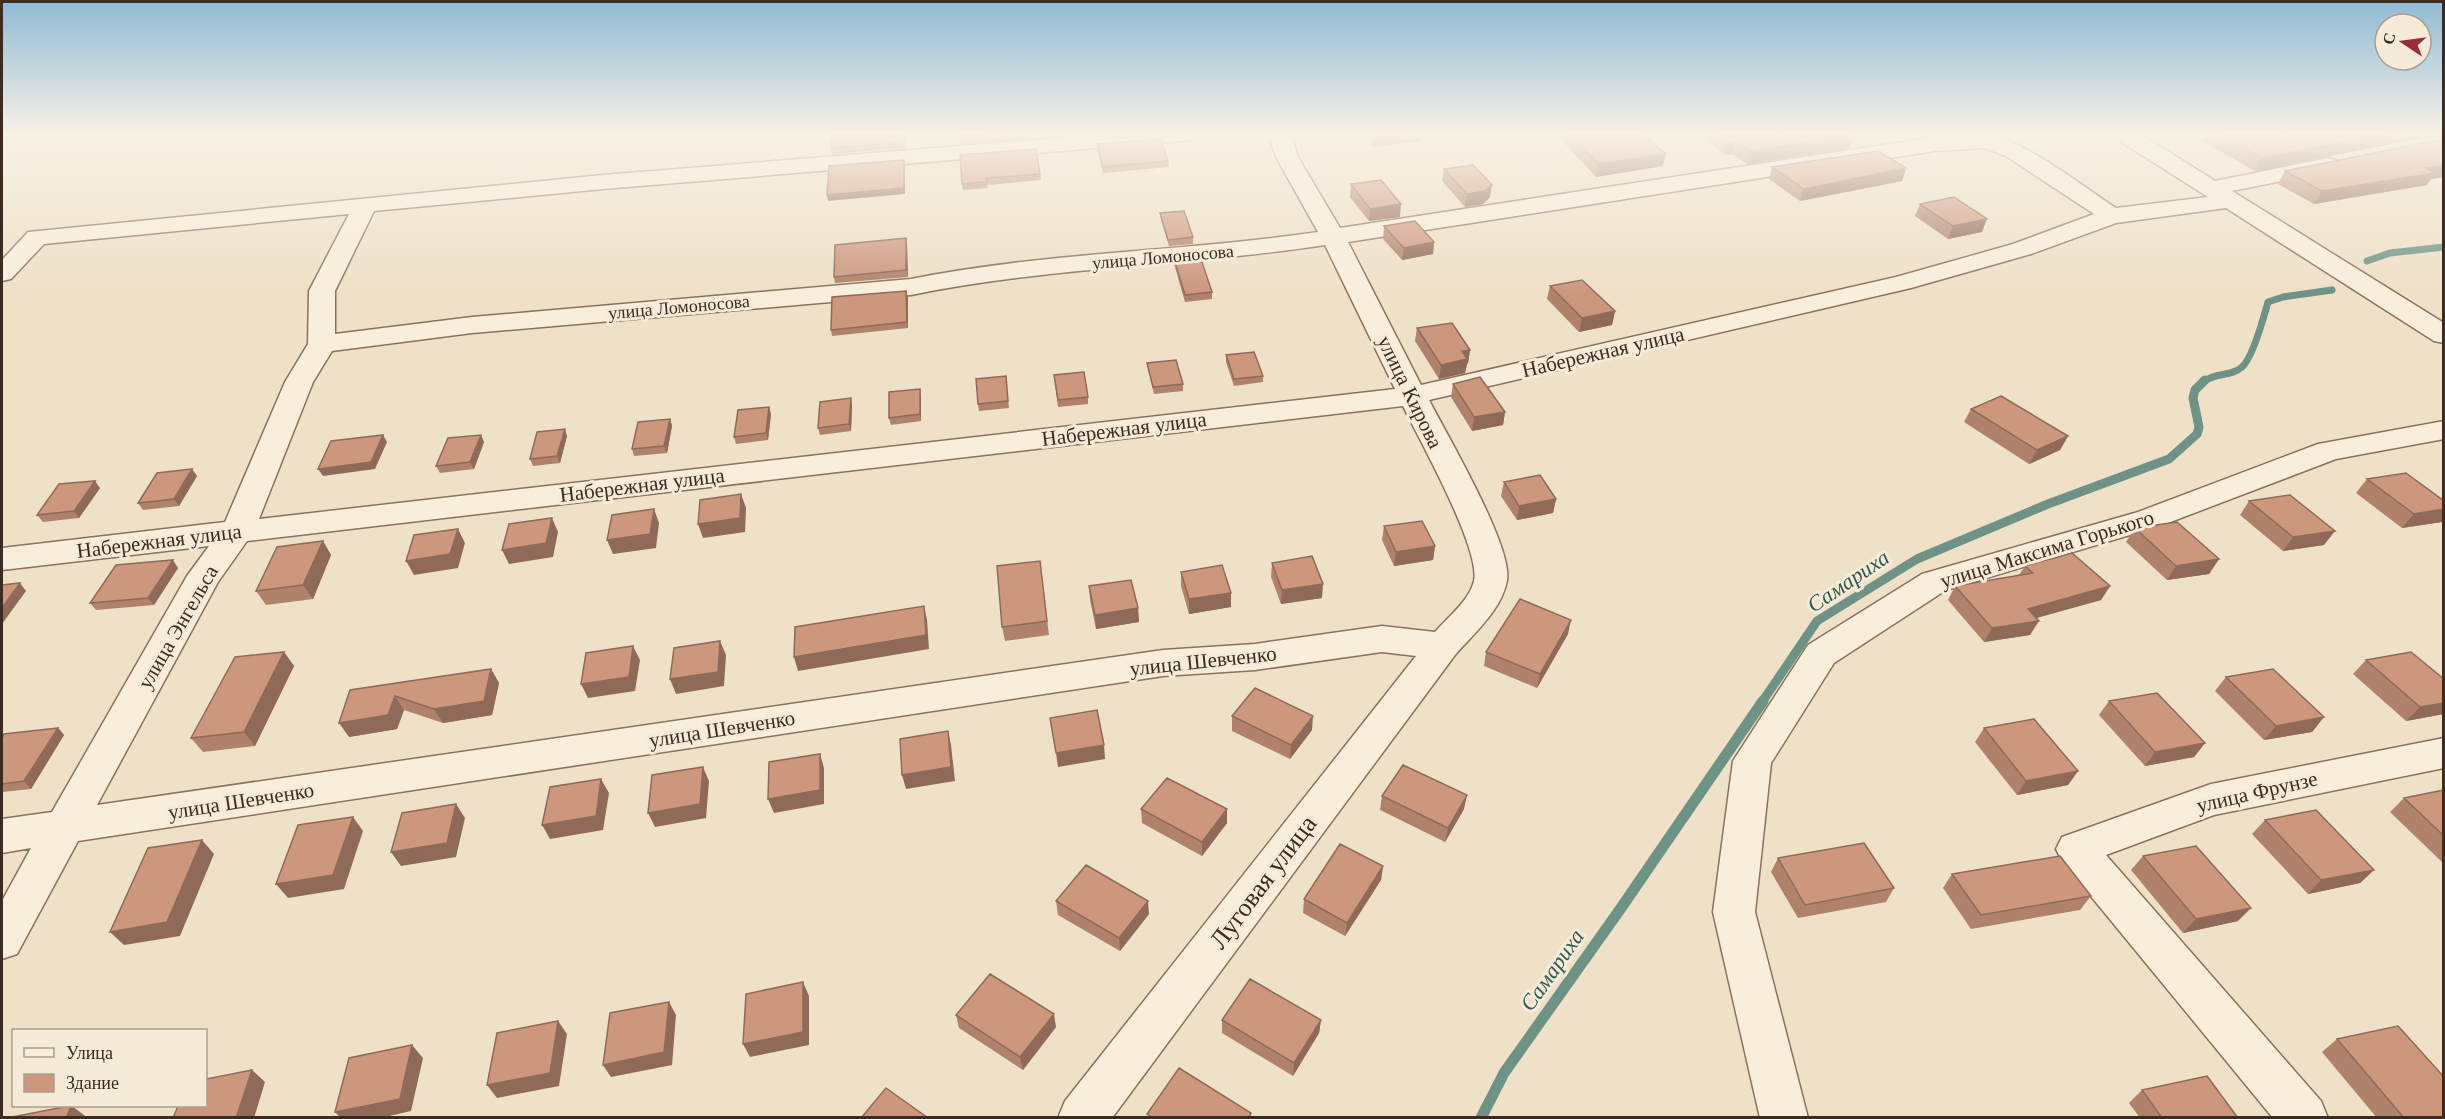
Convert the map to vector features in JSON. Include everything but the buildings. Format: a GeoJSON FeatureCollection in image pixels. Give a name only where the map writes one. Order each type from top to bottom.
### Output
{"type":"FeatureCollection","features":[{"type":"Feature","properties":{"kind":"street"},"geometry":{"type":"LineString","coordinates":[[2,274],[37,237],[549,187]]}},
{"type":"Feature","properties":{"kind":"street","name":"улица Кирова"},"geometry":{"type":"LineString","coordinates":[[1304,187],[1333,237],[1484,539],[1491,579],[1482,602],[1443,646]]}},
{"type":"Feature","properties":{"kind":"street","name":"улица Ломоносова"},"geometry":{"type":"LineString","coordinates":[[322,344],[472,325],[911,287],[965,276],[1252,249],[1655,187]]}},
{"type":"Feature","properties":{"kind":"street","name":"улица Ломоносова"},"geometry":{"type":"LineString","coordinates":[[2069,187],[2112,216]]}},
{"type":"Feature","properties":{"kind":"street"},"geometry":{"type":"LineString","coordinates":[[2207,187],[2444,335]]}},
{"type":"Feature","properties":{"kind":"street","name":"Набережная улица"},"geometry":{"type":"LineString","coordinates":[[2,559],[1411,396],[1902,283],[2022,249],[2112,216],[2248,187]]}},
{"type":"Feature","properties":{"kind":"street"},"geometry":{"type":"LineString","coordinates":[[322,344],[322,291],[364,205]]}},
{"type":"Feature","properties":{"kind":"street","name":"улица Энгельса"},"geometry":{"type":"LineString","coordinates":[[2,940],[204,576],[237,532],[299,382],[322,344]]}},
{"type":"Feature","properties":{"kind":"street","name":"улица Максима Горького"},"geometry":{"type":"LineString","coordinates":[[1783,1116],[1734,912],[1752,761],[1821,654],[1935,582],[2149,519],[2329,451],[2444,430]]}},
{"type":"Feature","properties":{"kind":"street","name":"улица Шевченко"},"geometry":{"type":"LineString","coordinates":[[2,836],[1163,663],[1255,657],[1382,639],[1443,646]]}},
{"type":"Feature","properties":{"kind":"street","name":"Луговая улица"},"geometry":{"type":"LineString","coordinates":[[1082,1118],[1443,646]]}},
{"type":"Feature","properties":{"kind":"street","name":"улица Фрунзе"},"geometry":{"type":"LineString","coordinates":[[2304,1118],[2076,849],[2211,800],[2444,753]]}},
{"type":"Feature","properties":{"kind":"waterway","name":"Самариха"},"geometry":{"type":"LineString","coordinates":[[2367,261],[2390,253],[2444,247]]}},
{"type":"Feature","properties":{"kind":"waterway","name":"Самариха"},"geometry":{"type":"LineString","coordinates":[[2204,382],[2242,367],[2258,336],[2268,302],[2283,297],[2332,290]]}},
{"type":"Feature","properties":{"kind":"waterway","name":"Самариха"},"geometry":{"type":"LineString","coordinates":[[1762,702],[1817,621],[1917,559],[2048,504],[2169,459],[2197,434],[2199,427],[2193,398],[2195,390],[2205,380]]}},
{"type":"Feature","properties":{"kind":"waterway","name":"Самариха"},"geometry":{"type":"LineString","coordinates":[[1481,1118],[1504,1073],[1763,701]]}}]}
